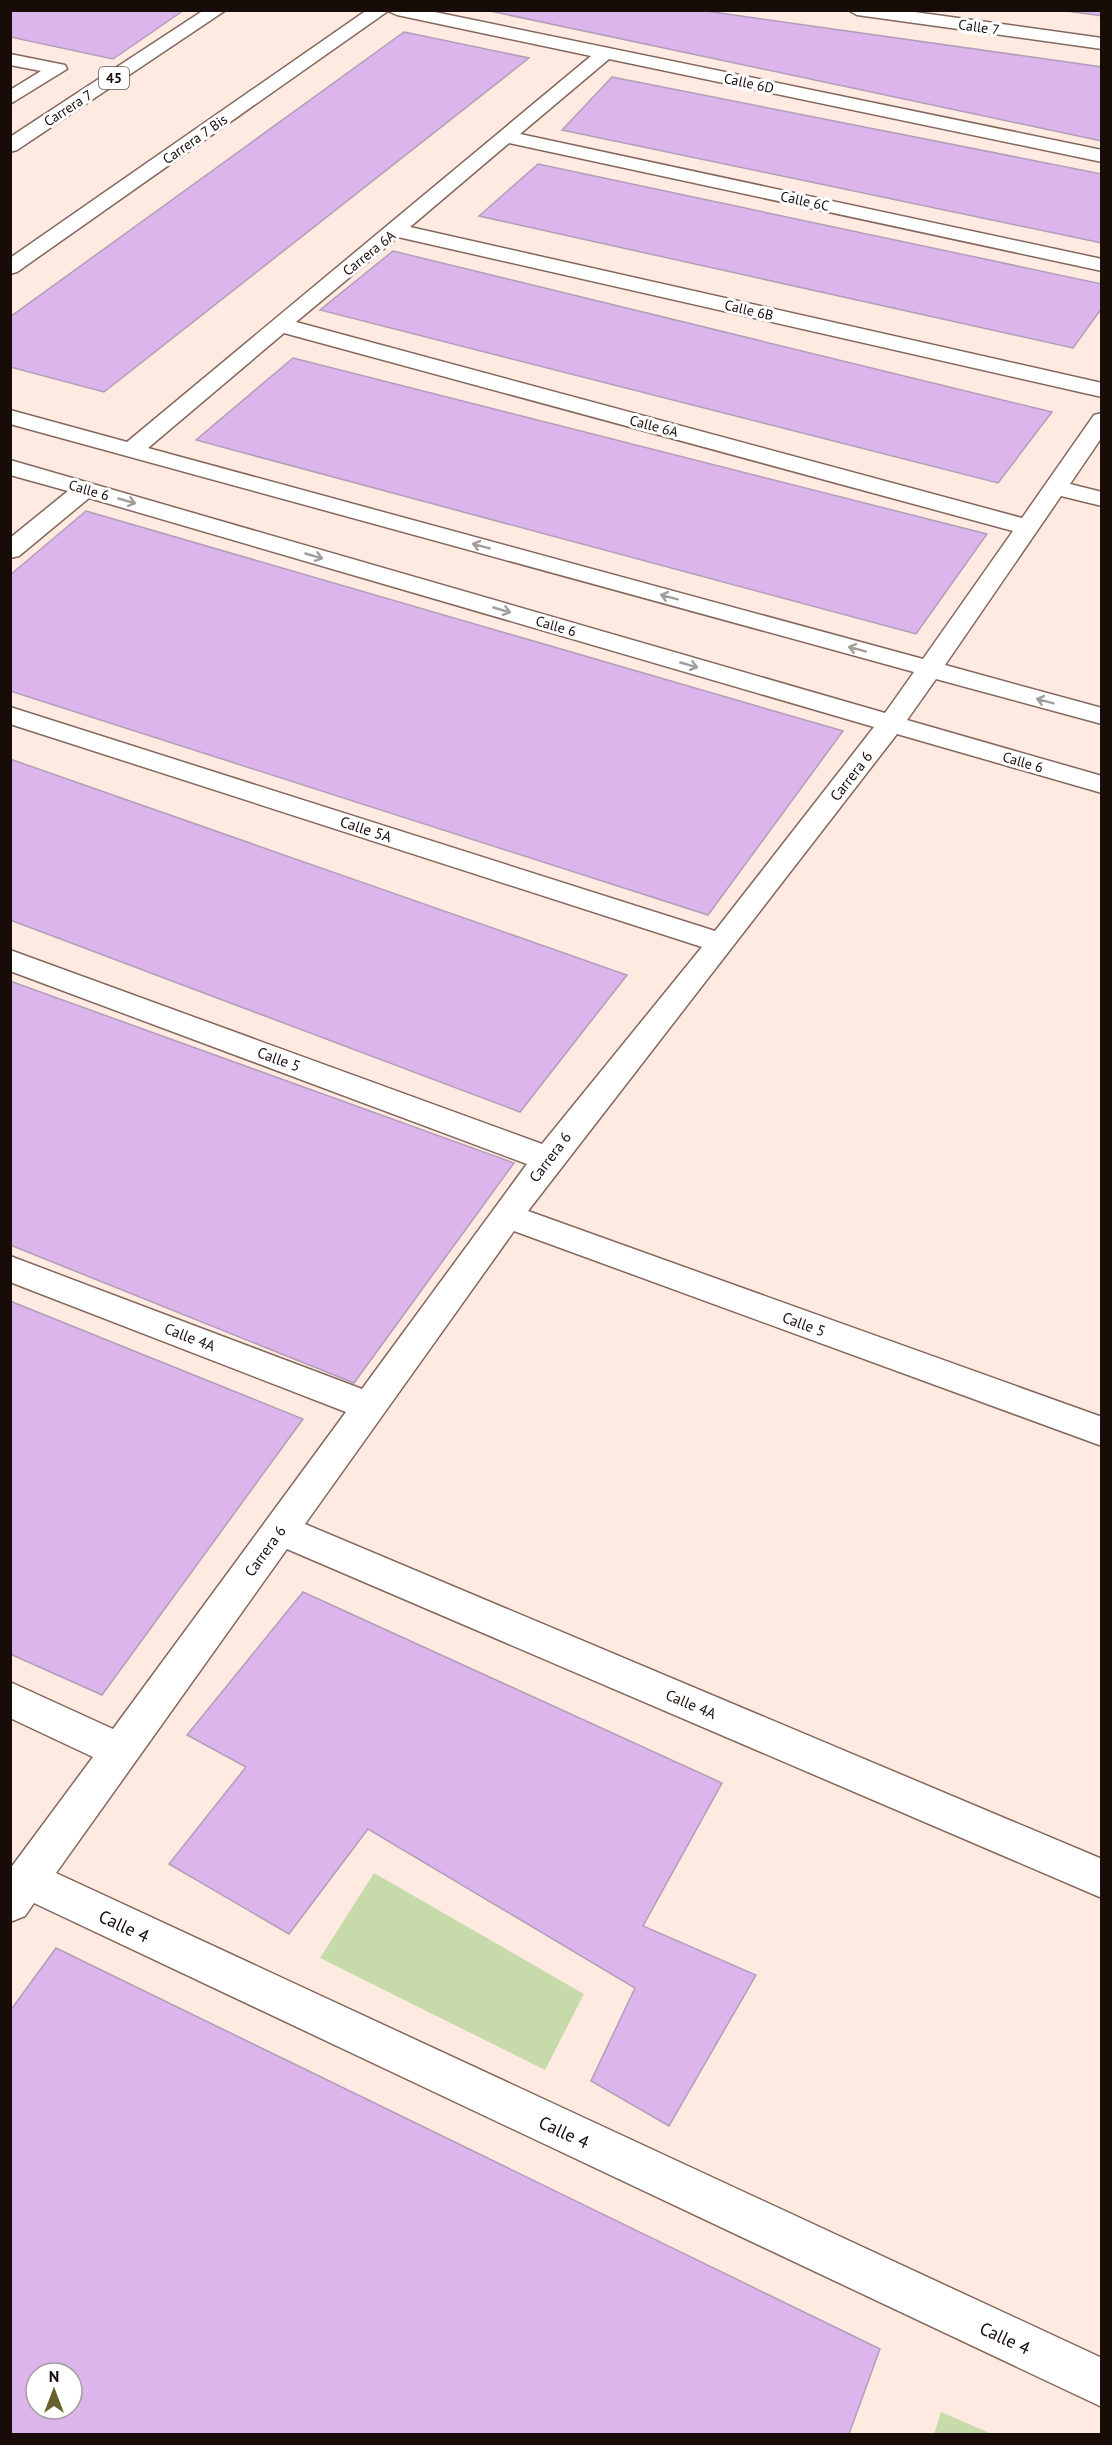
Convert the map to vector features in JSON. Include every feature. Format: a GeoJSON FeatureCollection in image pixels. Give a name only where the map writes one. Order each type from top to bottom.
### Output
{"type":"FeatureCollection","features":[{"type":"Feature","properties":{"kind":"street","name":"Carrera 7"},"geometry":{"type":"LineString","coordinates":[[10,146],[217,10]]}},
{"type":"Feature","properties":{"kind":"street","name":"Carrera 7 Bis"},"geometry":{"type":"LineString","coordinates":[[10,268],[380,10]]}},
{"type":"Feature","properties":{"kind":"street","name":"Calle 6D"},"geometry":{"type":"LineString","coordinates":[[397,10],[1101,156]]}},
{"type":"Feature","properties":{"kind":"street","name":"Calle 7"},"geometry":{"type":"LineString","coordinates":[[857,10],[1101,44]]}},
{"type":"Feature","properties":{"kind":"street","name":"Carrera 6A"},"geometry":{"type":"LineString","coordinates":[[131,450],[398,230],[605,53]]}},
{"type":"Feature","properties":{"kind":"street"},"geometry":{"type":"LineString","coordinates":[[10,59],[58,69],[10,98]]}},
{"type":"Feature","properties":{"kind":"street","name":"Calle 6C"},"geometry":{"type":"LineString","coordinates":[[508,137],[1101,265]]}},
{"type":"Feature","properties":{"kind":"street","name":"Calle 6B"},"geometry":{"type":"LineString","coordinates":[[398,230],[1101,390]]}},
{"type":"Feature","properties":{"kind":"street","name":"Calle 6A"},"geometry":{"type":"LineString","coordinates":[[281,325],[1028,527]]}},
{"type":"Feature","properties":{"kind":"street"},"geometry":{"type":"LineString","coordinates":[[10,417],[1101,716]]}},
{"type":"Feature","properties":{"kind":"street","name":"Carrera 6"},"geometry":{"type":"LineString","coordinates":[[19,1892],[548,1159],[722,943],[891,724],[1101,420]]}},
{"type":"Feature","properties":{"kind":"street","name":"Calle 6"},"geometry":{"type":"LineString","coordinates":[[10,467],[1101,785]]}},
{"type":"Feature","properties":{"kind":"street"},"geometry":{"type":"LineString","coordinates":[[1055,487],[1101,499]]}},
{"type":"Feature","properties":{"kind":"street"},"geometry":{"type":"LineString","coordinates":[[10,551],[85,489]]}},
{"type":"Feature","properties":{"kind":"street","name":"Calle 5A"},"geometry":{"type":"LineString","coordinates":[[10,715],[722,943]]}},
{"type":"Feature","properties":{"kind":"street","name":"Calle 5"},"geometry":{"type":"LineString","coordinates":[[10,960],[548,1159]]}},
{"type":"Feature","properties":{"kind":"street","name":"Calle 5"},"geometry":{"type":"LineString","coordinates":[[507,1216],[1101,1432]]}},
{"type":"Feature","properties":{"kind":"street","name":"Calle 4A"},"geometry":{"type":"LineString","coordinates":[[10,1268],[369,1406]]}},
{"type":"Feature","properties":{"kind":"street","name":"Calle 4A"},"geometry":{"type":"LineString","coordinates":[[280,1530],[1101,1879]]}},
{"type":"Feature","properties":{"kind":"street"},"geometry":{"type":"LineString","coordinates":[[10,1699],[120,1751]]}},
{"type":"Feature","properties":{"kind":"street","name":"Calle 4"},"geometry":{"type":"LineString","coordinates":[[19,1892],[1101,2383]]}},
{"type":"Feature","properties":{"kind":"green space"},"geometry":{"type":"Polygon","coordinates":[[[374,1873],[584,1994],[545,2070],[320,1958],[374,1873]]]}},
{"type":"Feature","properties":{"kind":"green space"},"geometry":{"type":"Polygon","coordinates":[[[941,2412],[992,2434],[934,2434],[941,2412]]]}},
{"type":"Feature","properties":{"kind":"building"},"geometry":{"type":"Polygon","coordinates":[[[10,10],[184,10],[113,59],[10,37],[10,10]]]}},
{"type":"Feature","properties":{"kind":"building"},"geometry":{"type":"Polygon","coordinates":[[[485,10],[699,10],[1102,67],[1102,141],[485,10]]]}},
{"type":"Feature","properties":{"kind":"building"},"geometry":{"type":"Polygon","coordinates":[[[1059,10],[1102,10],[1102,16],[1059,10]]]}},
{"type":"Feature","properties":{"kind":"building"},"geometry":{"type":"Polygon","coordinates":[[[404,32],[529,58],[104,392],[10,367],[10,317],[404,32]]]}},
{"type":"Feature","properties":{"kind":"building"},"geometry":{"type":"Polygon","coordinates":[[[612,77],[1102,174],[1102,243],[562,130],[612,77]]]}},
{"type":"Feature","properties":{"kind":"building"},"geometry":{"type":"Polygon","coordinates":[[[538,164],[1102,284],[1102,308],[1073,348],[479,216],[538,164]]]}},
{"type":"Feature","properties":{"kind":"building"},"geometry":{"type":"Polygon","coordinates":[[[393,251],[1052,412],[998,483],[320,310],[393,251]]]}},
{"type":"Feature","properties":{"kind":"building"},"geometry":{"type":"Polygon","coordinates":[[[293,358],[987,534],[916,634],[196,440],[293,358]]]}},
{"type":"Feature","properties":{"kind":"building"},"geometry":{"type":"Polygon","coordinates":[[[86,511],[843,731],[708,915],[10,691],[10,575],[86,511]]]}},
{"type":"Feature","properties":{"kind":"building"},"geometry":{"type":"Polygon","coordinates":[[[10,759],[627,975],[520,1112],[10,920],[10,759]]]}},
{"type":"Feature","properties":{"kind":"building"},"geometry":{"type":"Polygon","coordinates":[[[10,981],[514,1163],[354,1383],[10,1245],[10,981]]]}},
{"type":"Feature","properties":{"kind":"building"},"geometry":{"type":"Polygon","coordinates":[[[10,1301],[303,1419],[102,1695],[10,1654],[10,1301]]]}},
{"type":"Feature","properties":{"kind":"building"},"geometry":{"type":"Polygon","coordinates":[[[303,1592],[722,1783],[643,1926],[756,1975],[669,2126],[591,2081],[635,1988],[368,1829],[289,1934],[169,1864],[246,1767],[187,1735],[303,1592]]]}},
{"type":"Feature","properties":{"kind":"building"},"geometry":{"type":"Polygon","coordinates":[[[56,1948],[880,2349],[849,2434],[10,2434],[10,2011],[56,1948]]]}}]}
